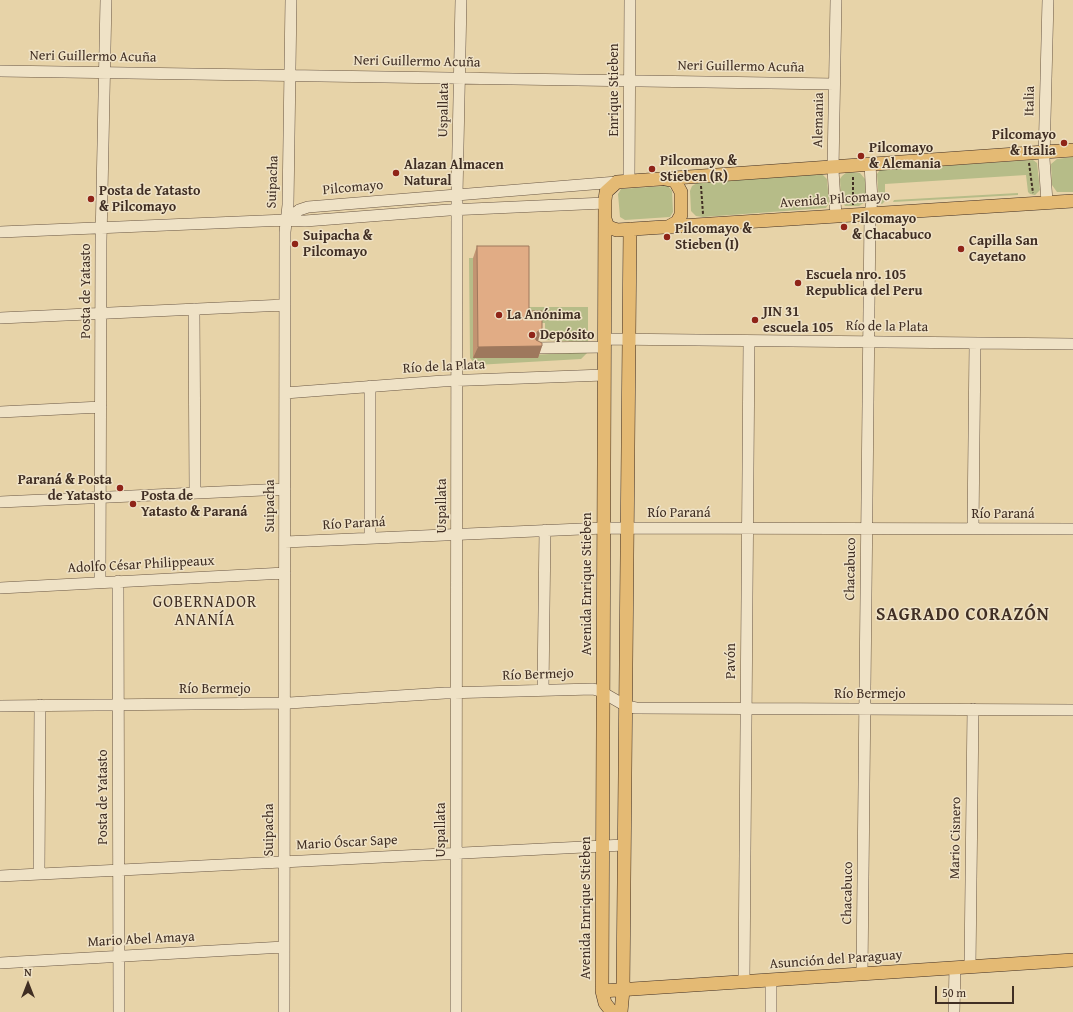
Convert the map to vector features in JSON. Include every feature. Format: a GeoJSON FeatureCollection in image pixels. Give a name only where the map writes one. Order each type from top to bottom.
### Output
{"type":"FeatureCollection","features":[{"type":"Feature","properties":{"kind":"main road"},"geometry":{"type":"LineString","coordinates":[[623,181],[1073,150]]}},
{"type":"Feature","properties":{"kind":"main road"},"geometry":{"type":"LineString","coordinates":[[664,179],[675,181],[681,192],[681,215],[677,222],[667,227]]}},
{"type":"Feature","properties":{"kind":"main road","name":"Avenida Enrique Stieben"},"geometry":{"type":"LineString","coordinates":[[602,991],[605,203],[608,189],[623,181]]}},
{"type":"Feature","properties":{"kind":"main road","name":"Avenida Pilcomayo"},"geometry":{"type":"LineString","coordinates":[[605,219],[610,229],[630,229],[1073,201]]}},
{"type":"Feature","properties":{"kind":"main road"},"geometry":{"type":"LineString","coordinates":[[621,1012],[623,990],[630,229]]}},
{"type":"Feature","properties":{"kind":"main road","name":"Asunción del Paraguay"},"geometry":{"type":"LineString","coordinates":[[602,991],[1073,960]]}},
{"type":"Feature","properties":{"kind":"main road"},"geometry":{"type":"LineString","coordinates":[[602,991],[605,1003],[612,1012]]}},
{"type":"Feature","properties":{"kind":"street","name":"Posta de Yatasto"},"geometry":{"type":"LineString","coordinates":[[100,582],[101,227],[106,0]]}},
{"type":"Feature","properties":{"kind":"street","name":"Suipacha"},"geometry":{"type":"LineString","coordinates":[[284,1012],[285,305],[291,0]]}},
{"type":"Feature","properties":{"kind":"street","name":"Uspallata"},"geometry":{"type":"LineString","coordinates":[[456,1012],[457,195],[461,0]]}},
{"type":"Feature","properties":{"kind":"street","name":"Enrique Stieben"},"geometry":{"type":"LineString","coordinates":[[623,181],[630,80],[630,0]]}},
{"type":"Feature","properties":{"kind":"street","name":"Alemania"},"geometry":{"type":"LineString","coordinates":[[836,0],[833,167],[836,216]]}},
{"type":"Feature","properties":{"kind":"street","name":"Italia"},"geometry":{"type":"LineString","coordinates":[[1048,0],[1044,152],[1048,202]]}},
{"type":"Feature","properties":{"kind":"street","name":"Neri Guillermo Acuña"},"geometry":{"type":"LineString","coordinates":[[0,70],[834,84]]}},
{"type":"Feature","properties":{"kind":"street","name":"Chacabuco"},"geometry":{"type":"LineString","coordinates":[[862,974],[870,214],[872,197],[870,164]]}},
{"type":"Feature","properties":{"kind":"street","name":"Pilcomayo"},"geometry":{"type":"LineString","coordinates":[[286,220],[299,210],[308,207],[623,181]]}},
{"type":"Feature","properties":{"kind":"street","name":"Pilcomayo"},"geometry":{"type":"LineString","coordinates":[[0,232],[286,220],[305,222],[457,209],[605,203]]}},
{"type":"Feature","properties":{"kind":"street"},"geometry":{"type":"LineString","coordinates":[[0,318],[285,305]]}},
{"type":"Feature","properties":{"kind":"street"},"geometry":{"type":"LineString","coordinates":[[194,309],[195,493]]}},
{"type":"Feature","properties":{"kind":"street","name":"Río de la Plata"},"geometry":{"type":"LineString","coordinates":[[538,348],[588,347],[629,339],[1073,344]]}},
{"type":"Feature","properties":{"kind":"street","name":"Pavón"},"geometry":{"type":"LineString","coordinates":[[744,982],[749,341]]}},
{"type":"Feature","properties":{"kind":"street"},"geometry":{"type":"LineString","coordinates":[[973,529],[975,344]]}},
{"type":"Feature","properties":{"kind":"street","name":"Río de la Plata"},"geometry":{"type":"LineString","coordinates":[[285,393],[457,380],[604,375]]}},
{"type":"Feature","properties":{"kind":"street"},"geometry":{"type":"LineString","coordinates":[[370,386],[370,538]]}},
{"type":"Feature","properties":{"kind":"street"},"geometry":{"type":"LineString","coordinates":[[0,412],[101,407]]}},
{"type":"Feature","properties":{"kind":"street"},"geometry":{"type":"LineString","coordinates":[[0,502],[285,489]]}},
{"type":"Feature","properties":{"kind":"street","name":"Río Paraná"},"geometry":{"type":"LineString","coordinates":[[285,542],[604,528],[1073,529]]}},
{"type":"Feature","properties":{"kind":"street"},"geometry":{"type":"LineString","coordinates":[[543,690],[545,530]]}},
{"type":"Feature","properties":{"kind":"street","name":"Adolfo César Philippeaux"},"geometry":{"type":"LineString","coordinates":[[0,588],[284,573]]}},
{"type":"Feature","properties":{"kind":"street","name":"Posta de Yatasto"},"geometry":{"type":"LineString","coordinates":[[118,581],[119,1012]]}},
{"type":"Feature","properties":{"kind":"street","name":"Río Bermejo"},"geometry":{"type":"LineString","coordinates":[[0,706],[284,703],[456,693],[593,689],[626,706],[636,708],[1073,710]]}},
{"type":"Feature","properties":{"kind":"street"},"geometry":{"type":"LineString","coordinates":[[39,874],[40,705]]}},
{"type":"Feature","properties":{"kind":"street","name":"Mario Cisnero"},"geometry":{"type":"LineString","coordinates":[[970,967],[973,710]]}},
{"type":"Feature","properties":{"kind":"street","name":"Mario Óscar Sape"},"geometry":{"type":"LineString","coordinates":[[0,876],[624,845]]}},
{"type":"Feature","properties":{"kind":"street","name":"Mario Abel Amaya"},"geometry":{"type":"LineString","coordinates":[[0,963],[284,947]]}},
{"type":"Feature","properties":{"kind":"street"},"geometry":{"type":"LineString","coordinates":[[954,1012],[955,968]]}},
{"type":"Feature","properties":{"kind":"street"},"geometry":{"type":"LineString","coordinates":[[771,980],[771,1012]]}},
{"type":"Feature","properties":{"kind":"path"},"geometry":{"type":"LineString","coordinates":[[1029,160],[1033,195]]}},
{"type":"Feature","properties":{"kind":"path"},"geometry":{"type":"LineString","coordinates":[[853,172],[853,207]]}},
{"type":"Feature","properties":{"kind":"path"},"geometry":{"type":"LineString","coordinates":[[701,183],[703,217]]}},
{"type":"Feature","properties":{"kind":"green space"},"geometry":{"type":"Polygon","coordinates":[[[1073,157],[1073,192],[1057,192],[1052,185],[1051,164],[1057,159],[1073,157]]]}},
{"type":"Feature","properties":{"kind":"green space"},"geometry":{"type":"Polygon","coordinates":[[[1033,160],[1037,163],[1040,190],[1035,195],[1028,192],[1026,175],[885,184],[885,201],[882,204],[879,202],[877,174],[880,170],[1033,160]]]}},
{"type":"Feature","properties":{"kind":"green space"},"geometry":{"type":"Polygon","coordinates":[[[847,172],[860,173],[865,179],[866,199],[865,202],[859,206],[845,206],[841,200],[840,179],[847,172]]]}},
{"type":"Feature","properties":{"kind":"green space"},"geometry":{"type":"Polygon","coordinates":[[[822,174],[827,179],[829,203],[826,208],[703,217],[696,216],[691,211],[690,191],[692,186],[697,183],[822,174]]]}},
{"type":"Feature","properties":{"kind":"green space"},"geometry":{"type":"Polygon","coordinates":[[[668,186],[672,191],[673,212],[670,217],[625,220],[620,217],[618,194],[621,189],[668,186]]]}},
{"type":"Feature","properties":{"kind":"green space"},"geometry":{"type":"Polygon","coordinates":[[[1018,193],[1018,195],[893,202],[894,200],[1018,193]]]}},
{"type":"Feature","properties":{"kind":"green space"},"geometry":{"type":"Polygon","coordinates":[[[469,258],[473,258],[473,358],[588,352],[581,359],[476,365],[470,358],[469,258]]]}},
{"type":"Feature","properties":{"kind":"green space"},"geometry":{"type":"Polygon","coordinates":[[[525,307],[588,307],[588,342],[545,340],[545,323],[525,323],[525,307]]]}},
{"type":"Feature","properties":{"kind":"building","name":"La Anónima"},"geometry":{"type":"Polygon","coordinates":[[[477,246],[529,246],[529,311],[542,311],[542,329],[538,331],[535,336],[536,340],[542,343],[542,346],[478,347],[477,246]]]}},
{"type":"Feature","properties":{"kind":"place","name":"Pilcomayo & Italia"},"geometry":{"type":"Point","coordinates":[1064,143]}},
{"type":"Feature","properties":{"kind":"place","name":"Pilcomayo & Alemania"},"geometry":{"type":"Point","coordinates":[861,156]}},
{"type":"Feature","properties":{"kind":"place","name":"Pilcomayo & Stieben (R)"},"geometry":{"type":"Point","coordinates":[652,169]}},
{"type":"Feature","properties":{"kind":"place","name":"Alazan Almacen Natural"},"geometry":{"type":"Point","coordinates":[396,173]}},
{"type":"Feature","properties":{"kind":"place","name":"Posta de Yatasto & Pilcomayo"},"geometry":{"type":"Point","coordinates":[91,199]}},
{"type":"Feature","properties":{"kind":"place","name":"Pilcomayo & Chacabuco"},"geometry":{"type":"Point","coordinates":[844,227]}},
{"type":"Feature","properties":{"kind":"place","name":"Pilcomayo & Stieben (I)"},"geometry":{"type":"Point","coordinates":[667,237]}},
{"type":"Feature","properties":{"kind":"place","name":"Suipacha & Pilcomayo"},"geometry":{"type":"Point","coordinates":[295,244]}},
{"type":"Feature","properties":{"kind":"place","name":"Capilla San Cayetano"},"geometry":{"type":"Point","coordinates":[961,249]}},
{"type":"Feature","properties":{"kind":"place","name":"Escuela nro. 105 Republica del Peru"},"geometry":{"type":"Point","coordinates":[798,283]}},
{"type":"Feature","properties":{"kind":"place","name":"La Anónima"},"geometry":{"type":"Point","coordinates":[499,315]}},
{"type":"Feature","properties":{"kind":"place","name":"JIN 31 escuela 105"},"geometry":{"type":"Point","coordinates":[755,320]}},
{"type":"Feature","properties":{"kind":"place","name":"Depósito"},"geometry":{"type":"Point","coordinates":[532,335]}},
{"type":"Feature","properties":{"kind":"place","name":"Paraná & Posta de Yatasto"},"geometry":{"type":"Point","coordinates":[120,488]}},
{"type":"Feature","properties":{"kind":"place","name":"Posta de Yatasto & Paraná"},"geometry":{"type":"Point","coordinates":[133,504]}},
{"type":"Feature","properties":{"kind":"district","name":"GOBERNADOR ANANÍA"},"geometry":{"type":"Point","coordinates":[205,612]}},
{"type":"Feature","properties":{"kind":"district","name":"SAGRADO CORAZÓN"},"geometry":{"type":"Point","coordinates":[963,615]}}]}
